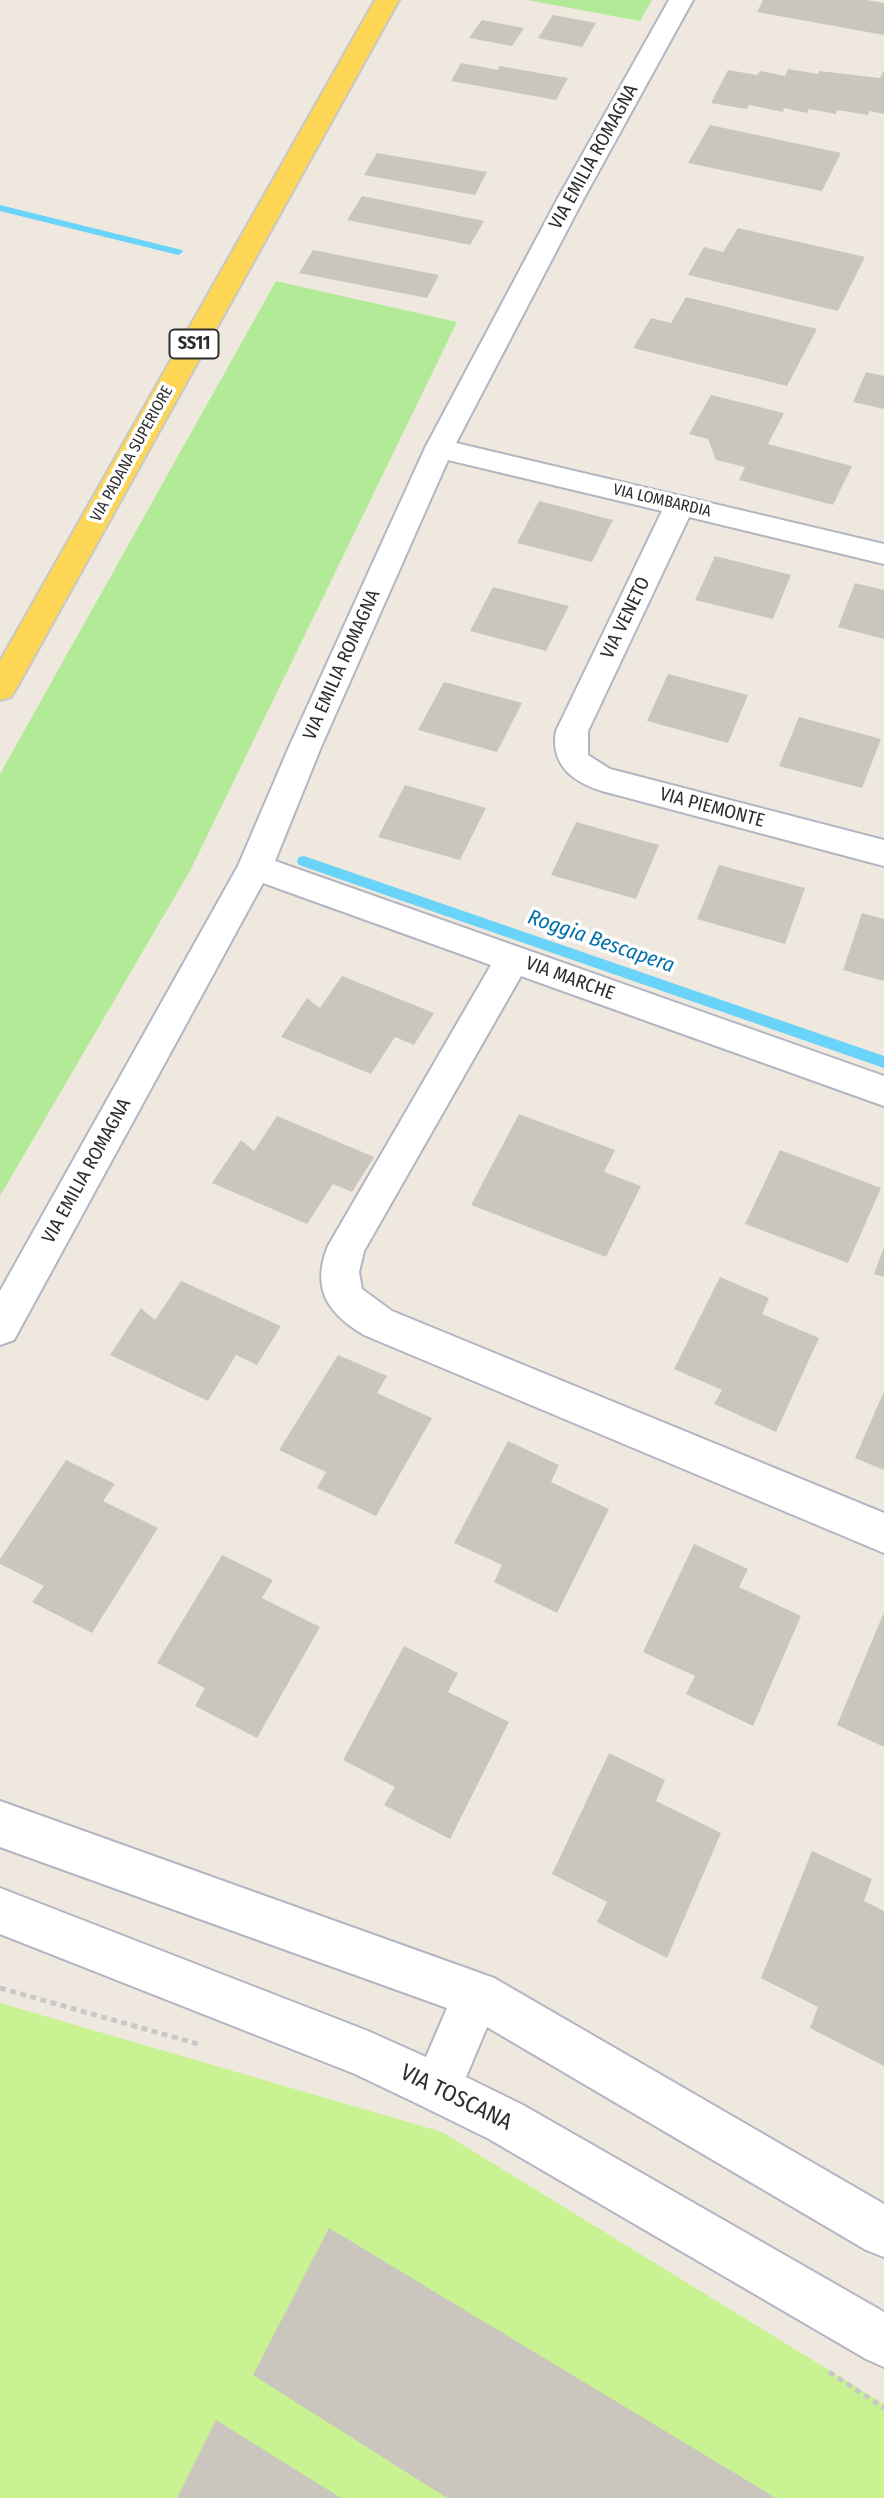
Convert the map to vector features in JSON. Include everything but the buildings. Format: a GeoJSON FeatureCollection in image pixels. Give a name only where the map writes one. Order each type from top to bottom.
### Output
{"type":"FeatureCollection","features":[{"type":"Feature","properties":{"kind":"main road","name":"VIA PADANA SUPERIORE"},"geometry":{"type":"LineString","coordinates":[[0,689],[387,0]]}},
{"type":"Feature","properties":{"kind":"street","name":"VIA EMILIA ROMAGNA"},"geometry":{"type":"LineString","coordinates":[[0,1328],[255,866],[305,747],[439,448],[571,198],[681,0]]}},
{"type":"Feature","properties":{"kind":"street","name":"VIA LOMBARDIA"},"geometry":{"type":"LineString","coordinates":[[439,448],[884,554]]}},
{"type":"Feature","properties":{"kind":"street","name":"VIA VENETO"},"geometry":{"type":"LineString","coordinates":[[572,731],[680,505]]}},
{"type":"Feature","properties":{"kind":"street","name":"VIA PIEMONTE"},"geometry":{"type":"LineString","coordinates":[[572,731],[569,751],[573,760],[592,775],[884,853]]}},
{"type":"Feature","properties":{"kind":"street","name":"VIA MARCHE"},"geometry":{"type":"LineString","coordinates":[[255,866],[884,1091]]}},
{"type":"Feature","properties":{"kind":"street"},"geometry":{"type":"LineString","coordinates":[[513,959],[347,1246],[339,1275],[341,1292],[350,1304],[378,1323],[884,1533]]}},
{"type":"Feature","properties":{"kind":"street"},"geometry":{"type":"LineString","coordinates":[[0,1824],[477,1995],[884,2232]]}},
{"type":"Feature","properties":{"kind":"street","name":"VIA TOSCANA"},"geometry":{"type":"LineString","coordinates":[[0,1911],[368,2055],[437,2088],[506,2122],[884,2341]]}},
{"type":"Feature","properties":{"kind":"street"},"geometry":{"type":"LineString","coordinates":[[437,2088],[477,1995]]}},
{"type":"Feature","properties":{"kind":"path"},"geometry":{"type":"LineString","coordinates":[[0,1988],[200,2044]]}},
{"type":"Feature","properties":{"kind":"path"},"geometry":{"type":"LineString","coordinates":[[827,2371],[884,2408]]}},
{"type":"Feature","properties":{"kind":"green space"},"geometry":{"type":"Polygon","coordinates":[[[527,0],[652,0],[640,21],[527,0]]]}},
{"type":"Feature","properties":{"kind":"green space"},"geometry":{"type":"Polygon","coordinates":[[[276,281],[457,322],[191,869],[0,1196],[0,774],[276,281]]]}},
{"type":"Feature","properties":{"kind":"green space"},"geometry":{"type":"Polygon","coordinates":[[[0,2003],[442,2132],[884,2404],[884,2498],[0,2498],[0,2003]]]}},
{"type":"Feature","properties":{"kind":"waterway"},"geometry":{"type":"LineString","coordinates":[[0,208],[178,252]]}},
{"type":"Feature","properties":{"kind":"waterway","name":"Roggia Bescapera"},"geometry":{"type":"LineString","coordinates":[[304,861],[884,1062]]}}]}
